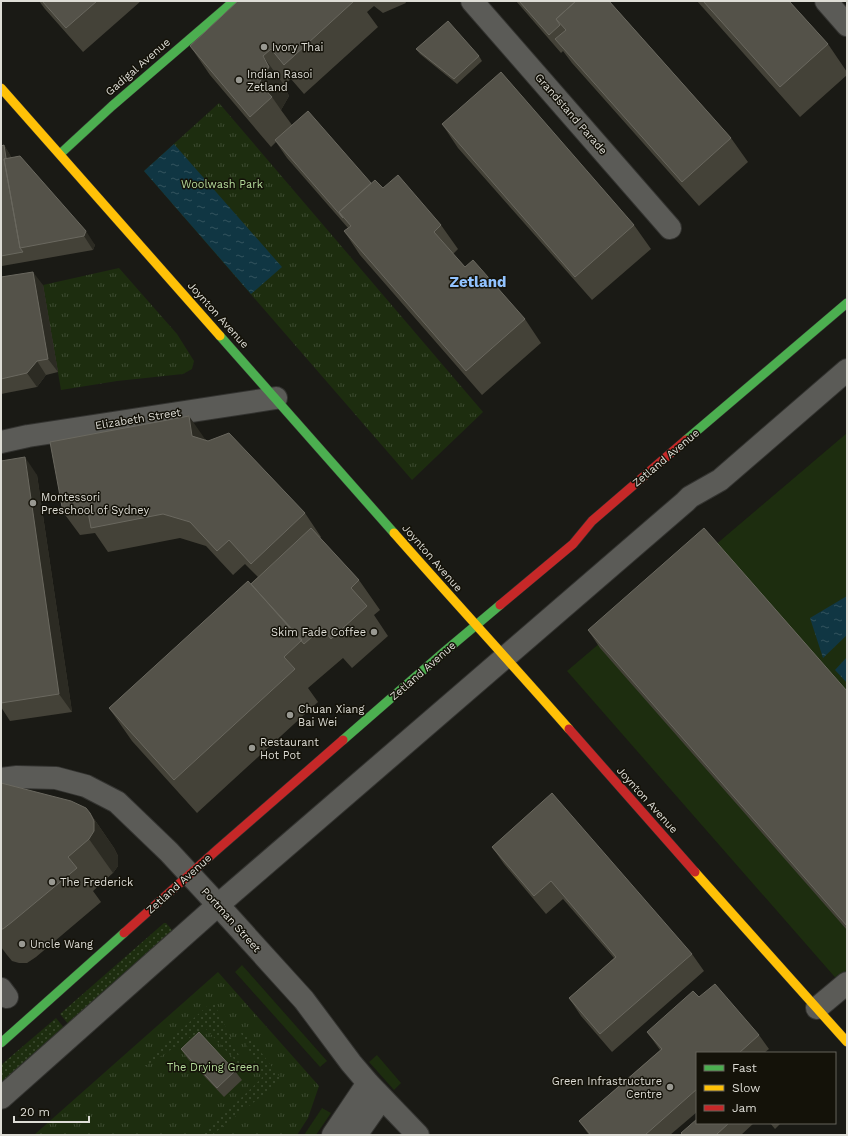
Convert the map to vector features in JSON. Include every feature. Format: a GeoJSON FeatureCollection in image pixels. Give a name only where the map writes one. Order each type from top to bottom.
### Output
{"type":"FeatureCollection","features":[{"type":"Feature","properties":{"kind":"street","name":"Gadigal Avenue"},"geometry":{"type":"LineString","coordinates":[[60,154],[112,106],[234,1]]}},
{"type":"Feature","properties":{"kind":"street","name":"Grandstand Parade"},"geometry":{"type":"LineString","coordinates":[[472,1],[670,228]]}},
{"type":"Feature","properties":{"kind":"street"},"geometry":{"type":"LineString","coordinates":[[826,1],[847,25]]}},
{"type":"Feature","properties":{"kind":"street","name":"Joynton Avenue"},"geometry":{"type":"LineString","coordinates":[[5,98],[60,154],[504,658],[847,1042]]}},
{"type":"Feature","properties":{"kind":"street","name":"Zetland Avenue"},"geometry":{"type":"LineString","coordinates":[[1,1043],[189,874],[444,652],[573,544],[592,521],[847,303]]}},
{"type":"Feature","properties":{"kind":"street"},"geometry":{"type":"LineString","coordinates":[[1,1098],[218,905],[690,497],[720,480],[847,370]]}},
{"type":"Feature","properties":{"kind":"street","name":"Elizabeth Street"},"geometry":{"type":"LineString","coordinates":[[1,442],[36,435],[276,398]]}},
{"type":"Feature","properties":{"kind":"street","name":"Portman Street"},"geometry":{"type":"LineString","coordinates":[[1,779],[17,777],[56,778],[86,786],[117,802],[169,852],[304,1000],[351,1063],[418,1135]]}},
{"type":"Feature","properties":{"kind":"street"},"geometry":{"type":"LineString","coordinates":[[817,1008],[847,983]]}},
{"type":"Feature","properties":{"kind":"street"},"geometry":{"type":"LineString","coordinates":[[333,1135],[375,1090]]}},
{"type":"Feature","properties":{"kind":"street"},"geometry":{"type":"LineString","coordinates":[[356,1135],[375,1090]]}},
{"type":"Feature","properties":{"kind":"green space","name":"Woolwash Park"},"geometry":{"type":"Polygon","coordinates":[[[219,103],[483,412],[412,480],[144,171],[219,103]]]}},
{"type":"Feature","properties":{"kind":"green space"},"geometry":{"type":"Polygon","coordinates":[[[119,268],[177,334],[194,361],[192,369],[183,374],[117,381],[61,390],[43,285],[119,268]]]}},
{"type":"Feature","properties":{"kind":"green space"},"geometry":{"type":"Polygon","coordinates":[[[847,433],[847,991],[567,671],[847,433]]]}},
{"type":"Feature","properties":{"kind":"green space"},"geometry":{"type":"Polygon","coordinates":[[[164,923],[166,923],[173,931],[69,1025],[60,1014],[164,923]]]}},
{"type":"Feature","properties":{"kind":"green space"},"geometry":{"type":"Polygon","coordinates":[[[242,965],[327,1061],[320,1067],[235,972],[242,965]]]}},
{"type":"Feature","properties":{"kind":"green space","name":"The Drying Green"},"geometry":{"type":"Polygon","coordinates":[[[218,972],[319,1086],[308,1118],[297,1135],[34,1135],[218,972]]]}},
{"type":"Feature","properties":{"kind":"green space"},"geometry":{"type":"Polygon","coordinates":[[[213,1001],[248,1074],[205,1028],[139,1070],[137,1069],[213,1001]]]}},
{"type":"Feature","properties":{"kind":"green space"},"geometry":{"type":"Polygon","coordinates":[[[56,1018],[65,1029],[1,1083],[1,1065],[56,1018]]]}},
{"type":"Feature","properties":{"kind":"green space"},"geometry":{"type":"Polygon","coordinates":[[[242,1027],[282,1080],[212,1135],[202,1135],[262,1078],[239,1029],[242,1027]]]}},
{"type":"Feature","properties":{"kind":"green space"},"geometry":{"type":"Polygon","coordinates":[[[377,1055],[401,1083],[394,1090],[369,1062],[377,1055]]]}},
{"type":"Feature","properties":{"kind":"green space"},"geometry":{"type":"Polygon","coordinates":[[[322,1108],[331,1113],[316,1135],[304,1135],[322,1108]]]}},
{"type":"Feature","properties":{"kind":"water"},"geometry":{"type":"Polygon","coordinates":[[[174,144],[282,267],[251,294],[144,171],[174,144]]]}},
{"type":"Feature","properties":{"kind":"water"},"geometry":{"type":"Polygon","coordinates":[[[847,596],[847,635],[823,658],[810,618],[847,596]]]}},
{"type":"Feature","properties":{"kind":"water"},"geometry":{"type":"Polygon","coordinates":[[[847,657],[847,683],[835,670],[847,657]]]}},
{"type":"Feature","properties":{"kind":"building"},"geometry":{"type":"Polygon","coordinates":[[[42,1],[97,1],[66,28],[42,1]]]}},
{"type":"Feature","properties":{"kind":"building"},"geometry":{"type":"Polygon","coordinates":[[[238,1],[354,1],[284,65],[271,49],[263,56],[269,67],[259,83],[272,97],[250,117],[190,46],[238,1]]]}},
{"type":"Feature","properties":{"kind":"building"},"geometry":{"type":"Polygon","coordinates":[[[519,1],[576,1],[556,19],[560,25],[549,35],[519,1]]]}},
{"type":"Feature","properties":{"kind":"building"},"geometry":{"type":"Polygon","coordinates":[[[576,1],[609,1],[731,138],[682,182],[555,39],[566,30],[556,19],[576,1]]]}},
{"type":"Feature","properties":{"kind":"building"},"geometry":{"type":"Polygon","coordinates":[[[703,1],[789,1],[828,44],[780,87],[703,1]]]}},
{"type":"Feature","properties":{"kind":"building"},"geometry":{"type":"Polygon","coordinates":[[[448,21],[479,56],[454,79],[416,49],[448,21]]]}},
{"type":"Feature","properties":{"kind":"building"},"geometry":{"type":"Polygon","coordinates":[[[501,72],[634,225],[575,277],[442,124],[501,72]]]}},
{"type":"Feature","properties":{"kind":"building"},"geometry":{"type":"Polygon","coordinates":[[[308,111],[371,183],[339,212],[343,218],[275,140],[308,111]]]}},
{"type":"Feature","properties":{"kind":"building"},"geometry":{"type":"Polygon","coordinates":[[[4,145],[6,158],[4,159],[20,248],[23,252],[1,256],[1,146],[4,145]]]}},
{"type":"Feature","properties":{"kind":"building"},"geometry":{"type":"Polygon","coordinates":[[[20,156],[86,231],[84,236],[20,248],[4,159],[20,156]]]}},
{"type":"Feature","properties":{"kind":"building"},"geometry":{"type":"Polygon","coordinates":[[[398,175],[441,225],[434,232],[465,267],[473,260],[525,319],[466,371],[344,231],[351,226],[339,212],[375,180],[383,188],[398,175]]]}},
{"type":"Feature","properties":{"kind":"building"},"geometry":{"type":"Polygon","coordinates":[[[33,272],[48,359],[37,361],[27,373],[1,379],[1,277],[33,272]]]}},
{"type":"Feature","properties":{"kind":"building"},"geometry":{"type":"Polygon","coordinates":[[[189,416],[192,436],[208,441],[229,433],[305,513],[251,564],[229,540],[217,551],[190,522],[163,514],[91,528],[87,507],[63,512],[50,442],[189,416]]]}},
{"type":"Feature","properties":{"kind":"building"},"geometry":{"type":"Polygon","coordinates":[[[25,457],[59,694],[1,703],[1,461],[25,457]]]}},
{"type":"Feature","properties":{"kind":"building"},"geometry":{"type":"Polygon","coordinates":[[[311,528],[359,580],[351,588],[367,606],[331,639],[322,628],[304,644],[251,584],[311,528]]]}},
{"type":"Feature","properties":{"kind":"building"},"geometry":{"type":"Polygon","coordinates":[[[704,528],[847,691],[847,926],[588,630],[704,528]]]}},
{"type":"Feature","properties":{"kind":"building"},"geometry":{"type":"Polygon","coordinates":[[[248,581],[302,640],[284,657],[295,669],[174,780],[109,708],[248,581]]]}},
{"type":"Feature","properties":{"kind":"building"},"geometry":{"type":"Polygon","coordinates":[[[1,783],[71,801],[86,808],[94,821],[94,831],[89,839],[68,857],[77,868],[3,929],[1,929],[1,783]]]}},
{"type":"Feature","properties":{"kind":"building"},"geometry":{"type":"Polygon","coordinates":[[[552,793],[692,954],[600,1034],[569,998],[616,957],[551,881],[534,896],[492,847],[552,793]]]}},
{"type":"Feature","properties":{"kind":"building","name":"Green Infrastructure Centre"},"geometry":{"type":"Polygon","coordinates":[[[715,984],[759,1035],[740,1052],[696,1052],[696,1090],[645,1135],[591,1135],[579,1121],[662,1049],[647,1032],[693,991],[699,997],[715,984]]]}},
{"type":"Feature","properties":{"kind":"building"},"geometry":{"type":"Polygon","coordinates":[[[199,1032],[235,1071],[217,1088],[181,1049],[199,1032]]]}},
{"type":"Feature","properties":{"kind":"building"},"geometry":{"type":"Polygon","coordinates":[[[696,1120],[696,1124],[728,1124],[716,1135],[683,1135],[681,1133],[696,1120]]]}},
{"type":"Feature","properties":{"kind":"traffic: fast"},"geometry":{"type":"LineString","coordinates":[[60,154],[112,106],[234,1]]}},
{"type":"Feature","properties":{"kind":"traffic: fast"},"geometry":{"type":"LineString","coordinates":[[686,440],[847,303]]}},
{"type":"Feature","properties":{"kind":"traffic: fast"},"geometry":{"type":"LineString","coordinates":[[220,336],[394,533]]}},
{"type":"Feature","properties":{"kind":"traffic: fast"},"geometry":{"type":"LineString","coordinates":[[343,740],[500,605]]}},
{"type":"Feature","properties":{"kind":"traffic: fast"},"geometry":{"type":"LineString","coordinates":[[1,1043],[124,933]]}},
{"type":"Feature","properties":{"kind":"traffic: slow"},"geometry":{"type":"LineString","coordinates":[[1,88],[220,336]]}},
{"type":"Feature","properties":{"kind":"traffic: slow"},"geometry":{"type":"LineString","coordinates":[[394,533],[569,729]]}},
{"type":"Feature","properties":{"kind":"traffic: slow"},"geometry":{"type":"LineString","coordinates":[[695,872],[847,1042]]}},
{"type":"Feature","properties":{"kind":"traffic: jam"},"geometry":{"type":"LineString","coordinates":[[500,605],[573,544],[592,521],[686,440]]}},
{"type":"Feature","properties":{"kind":"traffic: jam"},"geometry":{"type":"LineString","coordinates":[[569,729],[695,872]]}},
{"type":"Feature","properties":{"kind":"traffic: jam"},"geometry":{"type":"LineString","coordinates":[[124,933],[343,740]]}},
{"type":"Feature","properties":{"kind":"place","name":"Ivory Thai"},"geometry":{"type":"Point","coordinates":[264,47]}},
{"type":"Feature","properties":{"kind":"place","name":"Indian Rasoi Zetland"},"geometry":{"type":"Point","coordinates":[239,80]}},
{"type":"Feature","properties":{"kind":"place","name":"Montessori Preschool of Sydney"},"geometry":{"type":"Point","coordinates":[33,503]}},
{"type":"Feature","properties":{"kind":"place","name":"Skim Fade Coffee"},"geometry":{"type":"Point","coordinates":[374,632]}},
{"type":"Feature","properties":{"kind":"place","name":"Chuan Xiang Bai Wei"},"geometry":{"type":"Point","coordinates":[290,715]}},
{"type":"Feature","properties":{"kind":"place","name":"Restaurant Hot Pot"},"geometry":{"type":"Point","coordinates":[252,748]}},
{"type":"Feature","properties":{"kind":"place","name":"The Frederick"},"geometry":{"type":"Point","coordinates":[52,882]}},
{"type":"Feature","properties":{"kind":"place","name":"Uncle Wang"},"geometry":{"type":"Point","coordinates":[22,944]}},
{"type":"Feature","properties":{"kind":"place","name":"Green Infrastructure Centre"},"geometry":{"type":"Point","coordinates":[670,1087]}},
{"type":"Feature","properties":{"kind":"district","name":"Zetland"},"geometry":{"type":"Point","coordinates":[478,282]}}]}
